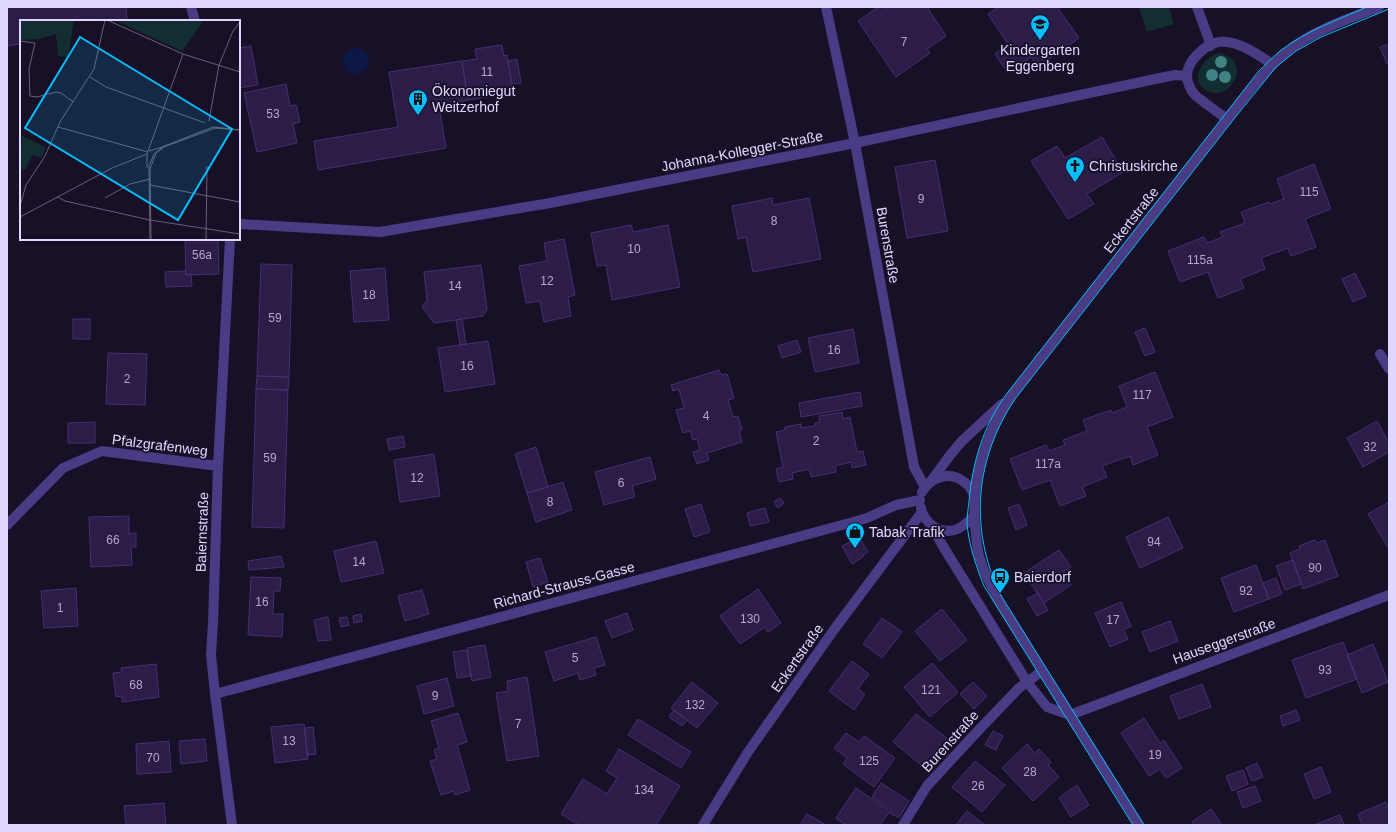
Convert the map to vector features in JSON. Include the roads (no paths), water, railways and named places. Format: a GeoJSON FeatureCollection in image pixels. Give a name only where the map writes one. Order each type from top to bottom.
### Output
{"type":"FeatureCollection","features":[{"type":"Feature","properties":{"kind":"street"},"geometry":{"type":"LineString","coordinates":[[191,7],[195,20]]}},
{"type":"Feature","properties":{"kind":"street","name":"Burenstraße"},"geometry":{"type":"LineString","coordinates":[[826,7],[855,143],[914,466],[928,484]]}},
{"type":"Feature","properties":{"kind":"street"},"geometry":{"type":"LineString","coordinates":[[1197,7],[1210,46]]}},
{"type":"Feature","properties":{"kind":"street","name":"Eckertstraße"},"geometry":{"type":"LineString","coordinates":[[973,517],[974,496],[978,470],[992,429],[1000,413],[1011,396],[1227,119],[1272,64],[1293,47],[1318,32],[1379,7]]}},
{"type":"Feature","properties":{"kind":"street"},"geometry":{"type":"LineString","coordinates":[[1227,119],[1195,96],[1189,84],[1187,76],[1189,66],[1196,57],[1202,50],[1210,46],[1219,42],[1228,42],[1246,47],[1272,64]]}},
{"type":"Feature","properties":{"kind":"street","name":"Johanna-Kollegger-Straße"},"geometry":{"type":"LineString","coordinates":[[240,224],[380,232],[545,204],[855,143],[1175,75],[1187,76]]}},
{"type":"Feature","properties":{"kind":"street","name":"Baiernstraße"},"geometry":{"type":"LineString","coordinates":[[230,240],[218,466],[214,623],[211,655],[232,825]]}},
{"type":"Feature","properties":{"kind":"street"},"geometry":{"type":"LineString","coordinates":[[1380,354],[1389,369]]}},
{"type":"Feature","properties":{"kind":"street","name":"Eckertstraße"},"geometry":{"type":"LineString","coordinates":[[928,484],[962,441],[1011,396]]}},
{"type":"Feature","properties":{"kind":"street","name":"Pfalzgrafenweg"},"geometry":{"type":"LineString","coordinates":[[7,525],[63,468],[102,451],[218,466]]}},
{"type":"Feature","properties":{"kind":"street"},"geometry":{"type":"LineString","coordinates":[[974,496],[970,487],[957,477],[944,476],[928,484],[920,500],[922,512],[926,520],[933,527],[1027,682],[1047,707],[1070,715]]}},
{"type":"Feature","properties":{"kind":"street","name":"Richard-Strauss-Gasse"},"geometry":{"type":"LineString","coordinates":[[215,694],[857,521],[896,505],[920,500]]}},
{"type":"Feature","properties":{"kind":"street","name":"Eckertstraße"},"geometry":{"type":"LineString","coordinates":[[703,825],[748,752],[824,644],[922,512]]}},
{"type":"Feature","properties":{"kind":"street"},"geometry":{"type":"LineString","coordinates":[[933,527],[944,531],[956,530],[973,517]]}},
{"type":"Feature","properties":{"kind":"street"},"geometry":{"type":"LineString","coordinates":[[973,517],[979,558],[1000,603],[1139,825]]}},
{"type":"Feature","properties":{"kind":"street","name":"Hauseggerstraße"},"geometry":{"type":"LineString","coordinates":[[1070,715],[1389,595]]}},
{"type":"Feature","properties":{"kind":"street","name":"Burenstraße"},"geometry":{"type":"LineString","coordinates":[[903,825],[928,786],[1019,688],[1042,671]]}},
{"type":"Feature","properties":{"kind":"water"},"geometry":{"type":"Polygon","coordinates":[[[356,48],[365,52],[369,61],[365,70],[356,74],[347,70],[343,61],[347,52],[356,48]]]}},
{"type":"Feature","properties":{"kind":"tram line"},"geometry":{"type":"LineString","coordinates":[[1133,825],[984,586],[973,555],[967,524],[973,474],[980,446],[991,420],[1005,396],[1258,72],[1280,51],[1300,38],[1322,26],[1367,7]]}},
{"type":"Feature","properties":{"kind":"tram line"},"geometry":{"type":"LineString","coordinates":[[1144,825],[1000,594],[990,569],[984,544],[981,519],[981,494],[991,446],[1015,399],[1276,67],[1296,51],[1321,37],[1389,9]]}},
{"type":"Feature","properties":{"kind":"place","name":"Kindergarten Eggenberg"},"geometry":{"type":"Point","coordinates":[1040,41]}},
{"type":"Feature","properties":{"kind":"place","name":"Ökonomiegut Weitzerhof"},"geometry":{"type":"Point","coordinates":[418,116]}},
{"type":"Feature","properties":{"kind":"place","name":"Christuskirche"},"geometry":{"type":"Point","coordinates":[1075,183]}},
{"type":"Feature","properties":{"kind":"place","name":"Tabak Trafik"},"geometry":{"type":"Point","coordinates":[855,549]}},
{"type":"Feature","properties":{"kind":"place","name":"Baierdorf"},"geometry":{"type":"Point","coordinates":[1000,594]}}]}
